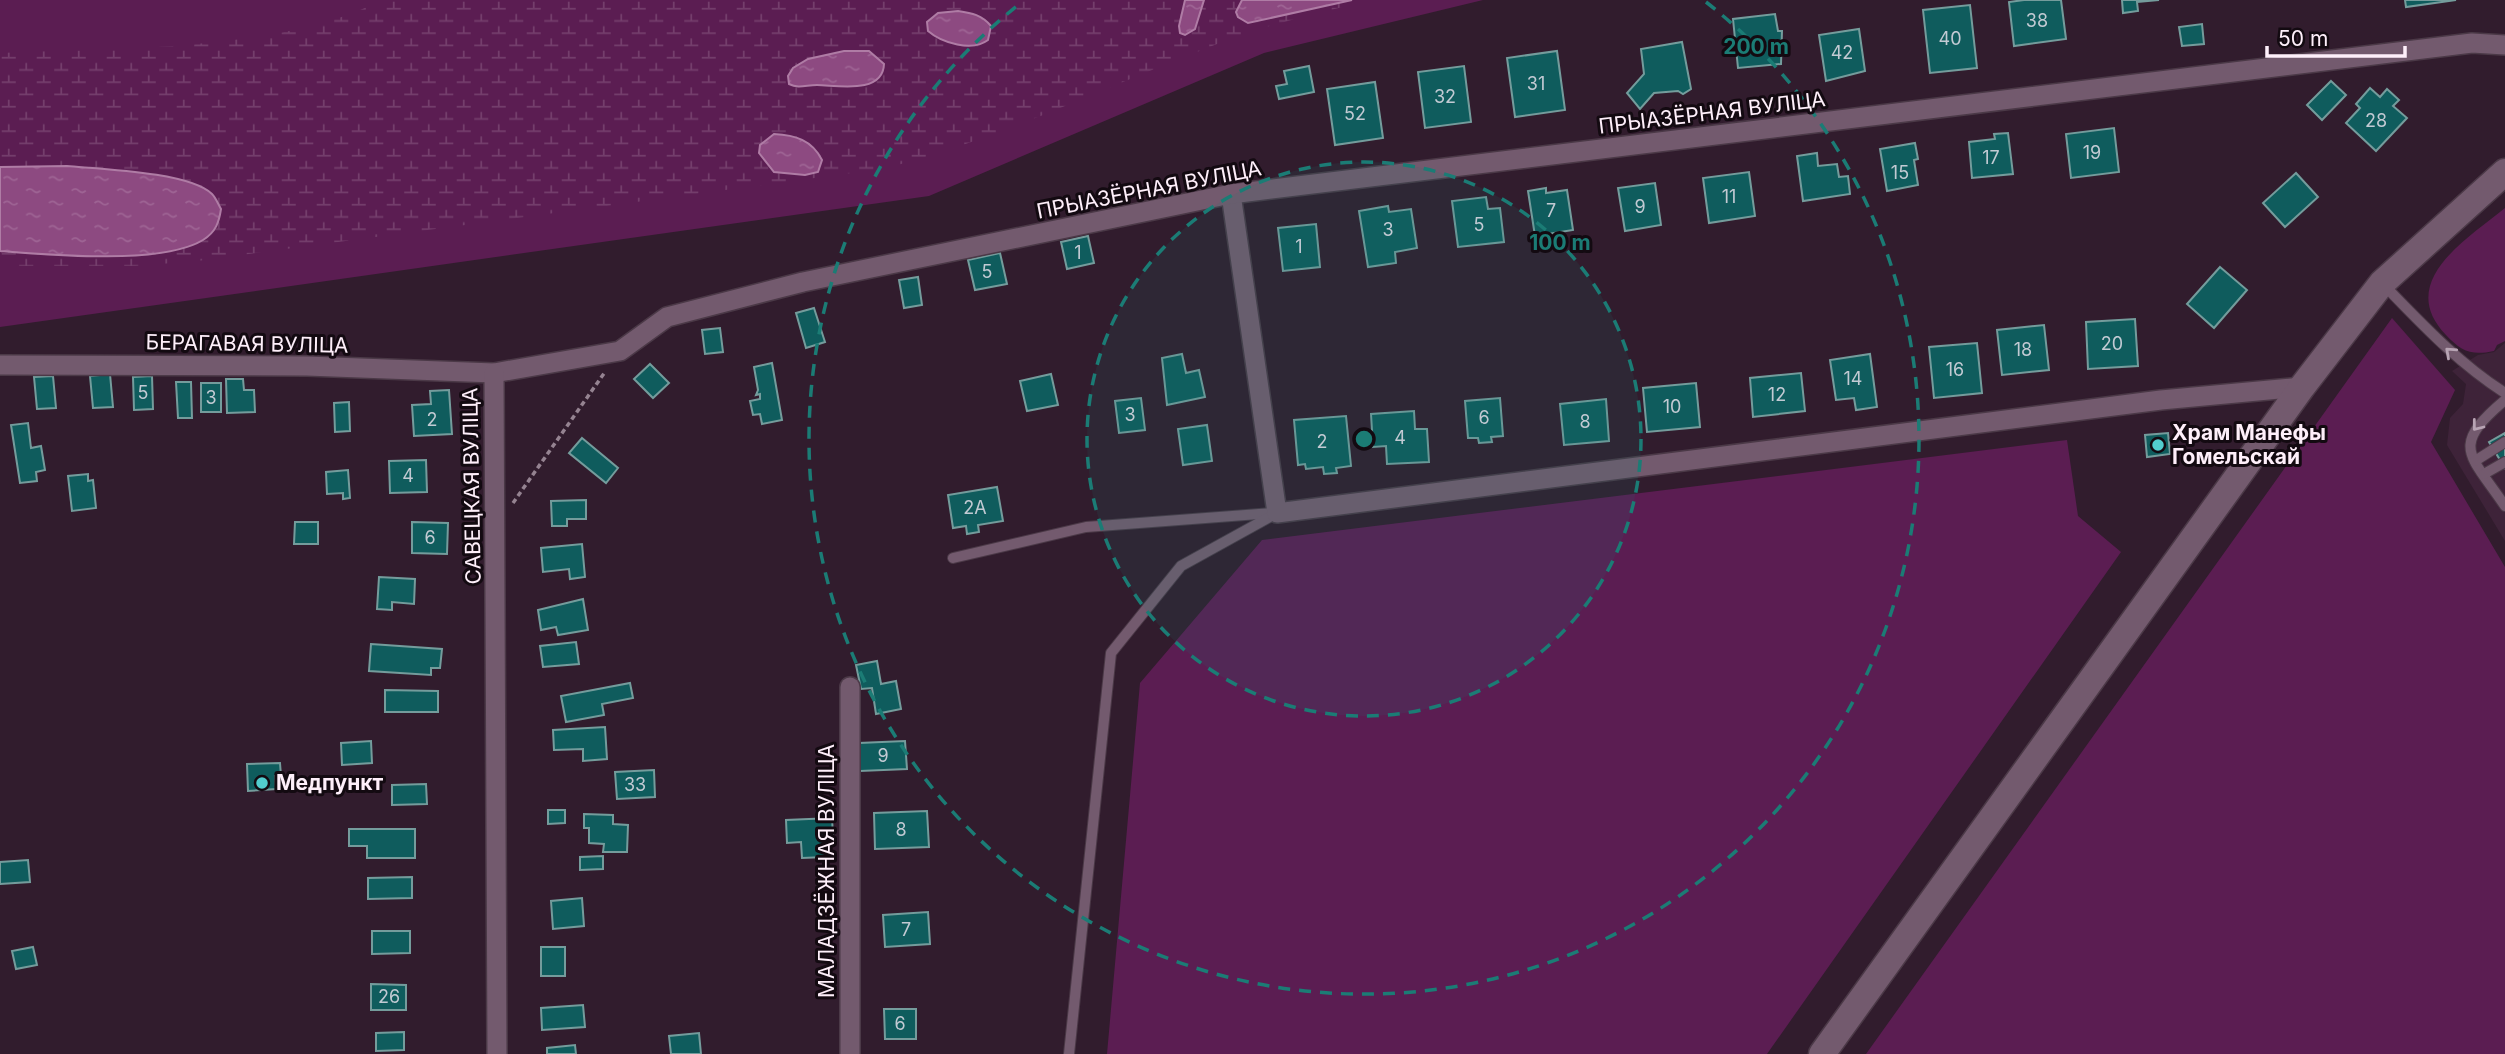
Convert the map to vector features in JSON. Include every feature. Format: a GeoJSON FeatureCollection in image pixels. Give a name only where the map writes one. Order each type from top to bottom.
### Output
{"type":"FeatureCollection","features":[{"type":"Feature","properties":{"kind":"street","name":"ПРЫАЗЁРНАЯ ВУЛІЦА"},"geometry":{"type":"LineString","coordinates":[[930,256],[1231,194],[2472,43],[2505,45]]}},
{"type":"Feature","properties":{"kind":"street"},"geometry":{"type":"LineString","coordinates":[[1822,1054],[2302,387],[2382,284],[2505,172]]}},
{"type":"Feature","properties":{"kind":"street"},"geometry":{"type":"LineString","coordinates":[[1231,194],[1277,513],[2161,400],[2302,387]]}},
{"type":"Feature","properties":{"kind":"street","name":"САВЕЦКАЯ ВУЛІЦА"},"geometry":{"type":"LineString","coordinates":[[497,1054],[494,373],[620,351],[667,317],[803,282],[930,256]]}},
{"type":"Feature","properties":{"kind":"street","name":"БЕРАГАВАЯ ВУЛІЦА"},"geometry":{"type":"LineString","coordinates":[[0,365],[307,366],[494,373]]}},
{"type":"Feature","properties":{"kind":"street","name":"МАЛАДЗЁЖНАЯ ВУЛІЦА"},"geometry":{"type":"LineString","coordinates":[[850,687],[850,1054]]}},
{"type":"Feature","properties":{"kind":"lane"},"geometry":{"type":"LineString","coordinates":[[2382,284],[2474,373],[2505,393]]}},
{"type":"Feature","properties":{"kind":"lane"},"geometry":{"type":"LineString","coordinates":[[2503,499],[2469,451],[2470,435],[2505,400]]}},
{"type":"Feature","properties":{"kind":"lane"},"geometry":{"type":"LineString","coordinates":[[2475,461],[2505,442]]}},
{"type":"Feature","properties":{"kind":"lane"},"geometry":{"type":"LineString","coordinates":[[2484,474],[2505,462]]}},
{"type":"Feature","properties":{"kind":"lane"},"geometry":{"type":"LineString","coordinates":[[953,558],[1086,527],[1277,513]]}},
{"type":"Feature","properties":{"kind":"lane"},"geometry":{"type":"LineString","coordinates":[[1069,1054],[1111,653],[1181,566],[1277,513]]}},
{"type":"Feature","properties":{"kind":"path"},"geometry":{"type":"LineString","coordinates":[[495,527],[620,351]]}},
{"type":"Feature","properties":{"kind":"shaded area"},"geometry":{"type":"Polygon","coordinates":[[[2505,343],[2505,541],[2447,445],[2450,418],[2463,404],[2466,384],[2452,371],[2478,355],[2494,352],[2505,343]]]}},
{"type":"Feature","properties":{"kind":"green space"},"geometry":{"type":"Polygon","coordinates":[[[0,0],[1483,0],[1264,53],[929,196],[0,327],[0,0]]]}},
{"type":"Feature","properties":{"kind":"green space"},"geometry":{"type":"Polygon","coordinates":[[[381,0],[1371,0],[1293,19],[1236,37],[1009,128],[882,169],[197,261],[135,266],[0,266],[0,53],[143,48],[247,38],[297,30],[342,17],[381,0]]]}},
{"type":"Feature","properties":{"kind":"green space"},"geometry":{"type":"Polygon","coordinates":[[[2505,208],[2505,341],[2497,345],[2494,351],[2467,351],[2446,335],[2432,316],[2428,297],[2432,280],[2442,263],[2456,248],[2505,208]]]}},
{"type":"Feature","properties":{"kind":"green space"},"geometry":{"type":"Polygon","coordinates":[[[2392,318],[2455,390],[2431,442],[2505,567],[2505,1054],[1866,1054],[2392,318]]]}},
{"type":"Feature","properties":{"kind":"green space"},"geometry":{"type":"Polygon","coordinates":[[[2067,440],[2078,516],[2121,552],[1767,1054],[1107,1054],[1140,683],[1262,540],[2067,440]]]}},
{"type":"Feature","properties":{"kind":"water"},"geometry":{"type":"Polygon","coordinates":[[[1185,0],[1204,0],[1195,29],[1185,35],[1180,33],[1179,26],[1185,0]]]}},
{"type":"Feature","properties":{"kind":"water"},"geometry":{"type":"Polygon","coordinates":[[[1242,0],[1352,0],[1248,23],[1238,17],[1236,12],[1242,0]]]}},
{"type":"Feature","properties":{"kind":"water"},"geometry":{"type":"Polygon","coordinates":[[[958,11],[976,15],[988,22],[991,26],[988,40],[966,46],[941,39],[928,31],[927,22],[938,13],[958,11]]]}},
{"type":"Feature","properties":{"kind":"water"},"geometry":{"type":"Polygon","coordinates":[[[844,51],[869,51],[884,64],[882,74],[876,80],[857,86],[799,87],[789,84],[788,76],[793,68],[808,59],[844,51]]]}},
{"type":"Feature","properties":{"kind":"water"},"geometry":{"type":"Polygon","coordinates":[[[774,134],[796,137],[808,143],[822,160],[818,172],[805,175],[774,172],[759,153],[760,145],[774,134]]]}},
{"type":"Feature","properties":{"kind":"water"},"geometry":{"type":"Polygon","coordinates":[[[67,166],[144,173],[185,181],[212,194],[221,209],[218,222],[211,234],[203,240],[185,248],[161,253],[104,256],[0,251],[0,167],[67,166]]]}},
{"type":"Feature","properties":{"kind":"building"},"geometry":{"type":"Polygon","coordinates":[[[2061,0],[2066,39],[2014,46],[2009,2],[2061,0]]]}},
{"type":"Feature","properties":{"kind":"building"},"geometry":{"type":"Polygon","coordinates":[[[2122,0],[2159,0],[2137,2],[2138,11],[2123,13],[2122,0]]]}},
{"type":"Feature","properties":{"kind":"building"},"geometry":{"type":"Polygon","coordinates":[[[2405,0],[2456,0],[2406,7],[2405,0]]]}},
{"type":"Feature","properties":{"kind":"building"},"geometry":{"type":"Polygon","coordinates":[[[1970,5],[1977,68],[1930,73],[1923,10],[1970,5]]]}},
{"type":"Feature","properties":{"kind":"building"},"geometry":{"type":"Polygon","coordinates":[[[1775,14],[1778,31],[1782,31],[1781,64],[1738,68],[1733,19],[1775,14]]]}},
{"type":"Feature","properties":{"kind":"building"},"geometry":{"type":"Polygon","coordinates":[[[2202,24],[2204,44],[2182,46],[2179,27],[2202,24]]]}},
{"type":"Feature","properties":{"kind":"building"},"geometry":{"type":"Polygon","coordinates":[[[1859,29],[1865,71],[1826,81],[1819,35],[1859,29]]]}},
{"type":"Feature","properties":{"kind":"building"},"geometry":{"type":"Polygon","coordinates":[[[1682,42],[1691,89],[1683,94],[1678,91],[1654,93],[1640,109],[1627,93],[1644,74],[1641,49],[1682,42]]]}},
{"type":"Feature","properties":{"kind":"building"},"geometry":{"type":"Polygon","coordinates":[[[1557,51],[1565,110],[1515,117],[1507,58],[1557,51]]]}},
{"type":"Feature","properties":{"kind":"building"},"geometry":{"type":"Polygon","coordinates":[[[1309,66],[1314,92],[1279,99],[1276,86],[1287,84],[1284,71],[1309,66]]]}},
{"type":"Feature","properties":{"kind":"building"},"geometry":{"type":"Polygon","coordinates":[[[1464,66],[1471,122],[1425,128],[1418,72],[1464,66]]]}},
{"type":"Feature","properties":{"kind":"building"},"geometry":{"type":"Polygon","coordinates":[[[2331,81],[2346,95],[2322,120],[2307,105],[2331,81]]]}},
{"type":"Feature","properties":{"kind":"building"},"geometry":{"type":"Polygon","coordinates":[[[1375,82],[1383,138],[1335,145],[1327,89],[1375,82]]]}},
{"type":"Feature","properties":{"kind":"building"},"geometry":{"type":"Polygon","coordinates":[[[2370,88],[2380,97],[2387,89],[2399,100],[2393,106],[2407,118],[2376,151],[2346,123],[2360,108],[2356,104],[2370,88]]]}},
{"type":"Feature","properties":{"kind":"building"},"geometry":{"type":"Polygon","coordinates":[[[2114,128],[2119,172],[2071,178],[2066,134],[2114,128]]]}},
{"type":"Feature","properties":{"kind":"building"},"geometry":{"type":"Polygon","coordinates":[[[2008,133],[2013,174],[1972,178],[1969,142],[1995,139],[1994,134],[2008,133]]]}},
{"type":"Feature","properties":{"kind":"building"},"geometry":{"type":"Polygon","coordinates":[[[1915,143],[1918,159],[1914,160],[1918,185],[1887,191],[1880,149],[1915,143]]]}},
{"type":"Feature","properties":{"kind":"building"},"geometry":{"type":"Polygon","coordinates":[[[1817,153],[1818,166],[1837,164],[1839,177],[1848,176],[1850,194],[1803,201],[1797,156],[1817,153]]]}},
{"type":"Feature","properties":{"kind":"building"},"geometry":{"type":"Polygon","coordinates":[[[1749,172],[1755,216],[1709,223],[1703,178],[1749,172]]]}},
{"type":"Feature","properties":{"kind":"building"},"geometry":{"type":"Polygon","coordinates":[[[2296,173],[2318,197],[2285,227],[2263,203],[2296,173]]]}},
{"type":"Feature","properties":{"kind":"building"},"geometry":{"type":"Polygon","coordinates":[[[1655,183],[1661,225],[1625,231],[1618,188],[1655,183]]]}},
{"type":"Feature","properties":{"kind":"building"},"geometry":{"type":"Polygon","coordinates":[[[1546,188],[1546,193],[1567,190],[1573,230],[1535,236],[1528,191],[1546,188]]]}},
{"type":"Feature","properties":{"kind":"building"},"geometry":{"type":"Polygon","coordinates":[[[1486,197],[1488,209],[1500,208],[1504,242],[1458,247],[1452,201],[1486,197]]]}},
{"type":"Feature","properties":{"kind":"building"},"geometry":{"type":"Polygon","coordinates":[[[1388,206],[1389,212],[1411,209],[1417,248],[1395,252],[1396,263],[1368,267],[1359,211],[1388,206]]]}},
{"type":"Feature","properties":{"kind":"building"},"geometry":{"type":"Polygon","coordinates":[[[1316,224],[1320,267],[1283,271],[1278,228],[1316,224]]]}},
{"type":"Feature","properties":{"kind":"building"},"geometry":{"type":"Polygon","coordinates":[[[1088,236],[1094,263],[1067,269],[1061,242],[1088,236]]]}},
{"type":"Feature","properties":{"kind":"building"},"geometry":{"type":"Polygon","coordinates":[[[1000,253],[1007,284],[975,290],[968,260],[1000,253]]]}},
{"type":"Feature","properties":{"kind":"building"},"geometry":{"type":"Polygon","coordinates":[[[2220,267],[2247,290],[2214,328],[2187,304],[2220,267]]]}},
{"type":"Feature","properties":{"kind":"building"},"geometry":{"type":"Polygon","coordinates":[[[918,277],[922,305],[904,308],[899,280],[918,277]]]}},
{"type":"Feature","properties":{"kind":"building"},"geometry":{"type":"Polygon","coordinates":[[[814,308],[825,342],[806,348],[796,313],[814,308]]]}},
{"type":"Feature","properties":{"kind":"building"},"geometry":{"type":"Polygon","coordinates":[[[2135,319],[2138,366],[2088,369],[2086,322],[2135,319]]]}},
{"type":"Feature","properties":{"kind":"building"},"geometry":{"type":"Polygon","coordinates":[[[2044,325],[2049,370],[2002,375],[1997,330],[2044,325]]]}},
{"type":"Feature","properties":{"kind":"building"},"geometry":{"type":"Polygon","coordinates":[[[720,328],[723,352],[705,354],[702,330],[720,328]]]}},
{"type":"Feature","properties":{"kind":"building"},"geometry":{"type":"Polygon","coordinates":[[[1977,343],[1982,393],[1934,398],[1929,347],[1977,343]]]}},
{"type":"Feature","properties":{"kind":"building"},"geometry":{"type":"Polygon","coordinates":[[[1182,354],[1186,373],[1199,370],[1205,397],[1167,405],[1162,358],[1182,354]]]}},
{"type":"Feature","properties":{"kind":"building"},"geometry":{"type":"Polygon","coordinates":[[[1870,354],[1877,407],[1856,410],[1854,398],[1836,400],[1830,360],[1870,354]]]}},
{"type":"Feature","properties":{"kind":"building"},"geometry":{"type":"Polygon","coordinates":[[[772,363],[782,420],[762,424],[760,414],[753,415],[750,401],[760,399],[760,394],[756,395],[758,390],[754,367],[772,363]]]}},
{"type":"Feature","properties":{"kind":"building"},"geometry":{"type":"Polygon","coordinates":[[[650,364],[669,383],[653,398],[634,379],[650,364]]]}},
{"type":"Feature","properties":{"kind":"building"},"geometry":{"type":"Polygon","coordinates":[[[1801,373],[1805,411],[1753,417],[1750,378],[1801,373]]]}},
{"type":"Feature","properties":{"kind":"building"},"geometry":{"type":"Polygon","coordinates":[[[110,374],[113,407],[93,408],[90,376],[110,374]]]}},
{"type":"Feature","properties":{"kind":"building"},"geometry":{"type":"Polygon","coordinates":[[[1051,374],[1058,405],[1027,411],[1020,381],[1051,374]]]}},
{"type":"Feature","properties":{"kind":"building"},"geometry":{"type":"Polygon","coordinates":[[[53,376],[56,408],[37,409],[34,377],[53,376]]]}},
{"type":"Feature","properties":{"kind":"building"},"geometry":{"type":"Polygon","coordinates":[[[152,376],[153,409],[134,410],[133,377],[152,376]]]}},
{"type":"Feature","properties":{"kind":"building"},"geometry":{"type":"Polygon","coordinates":[[[226,379],[243,379],[244,390],[254,390],[255,412],[227,413],[226,379]]]}},
{"type":"Feature","properties":{"kind":"building"},"geometry":{"type":"Polygon","coordinates":[[[176,382],[191,382],[192,418],[178,418],[176,382]]]}},
{"type":"Feature","properties":{"kind":"building"},"geometry":{"type":"Polygon","coordinates":[[[201,383],[221,383],[221,412],[201,412],[201,383]]]}},
{"type":"Feature","properties":{"kind":"building"},"geometry":{"type":"Polygon","coordinates":[[[1696,383],[1700,427],[1647,432],[1643,388],[1696,383]]]}},
{"type":"Feature","properties":{"kind":"building"},"geometry":{"type":"Polygon","coordinates":[[[449,390],[452,434],[414,436],[412,405],[431,404],[430,391],[449,390]]]}},
{"type":"Feature","properties":{"kind":"building"},"geometry":{"type":"Polygon","coordinates":[[[1141,398],[1145,430],[1119,433],[1115,401],[1141,398]]]}},
{"type":"Feature","properties":{"kind":"building"},"geometry":{"type":"Polygon","coordinates":[[[1500,398],[1503,436],[1491,437],[1492,442],[1479,443],[1478,438],[1468,438],[1465,401],[1500,398]]]}},
{"type":"Feature","properties":{"kind":"building"},"geometry":{"type":"Polygon","coordinates":[[[1606,399],[1609,441],[1564,445],[1560,404],[1606,399]]]}},
{"type":"Feature","properties":{"kind":"building"},"geometry":{"type":"Polygon","coordinates":[[[349,402],[350,431],[335,432],[334,403],[349,402]]]}},
{"type":"Feature","properties":{"kind":"building"},"geometry":{"type":"Polygon","coordinates":[[[1414,411],[1415,429],[1427,429],[1429,462],[1387,464],[1386,446],[1373,447],[1371,414],[1414,411]]]}},
{"type":"Feature","properties":{"kind":"building"},"geometry":{"type":"Polygon","coordinates":[[[1346,416],[1351,466],[1336,468],[1337,473],[1324,474],[1323,467],[1306,469],[1305,464],[1298,465],[1294,420],[1346,416]]]}},
{"type":"Feature","properties":{"kind":"building"},"geometry":{"type":"Polygon","coordinates":[[[28,423],[31,448],[41,446],[45,470],[36,472],[37,481],[20,483],[11,425],[28,423]]]}},
{"type":"Feature","properties":{"kind":"building"},"geometry":{"type":"Polygon","coordinates":[[[1207,425],[1212,461],[1183,465],[1178,429],[1207,425]]]}},
{"type":"Feature","properties":{"kind":"building","name":"Храм Манефы Гомельскай"},"geometry":{"type":"Polygon","coordinates":[[[2168,433],[2170,454],[2147,457],[2145,435],[2168,433]]]}},
{"type":"Feature","properties":{"kind":"building"},"geometry":{"type":"Polygon","coordinates":[[[2505,433],[2505,468],[2489,442],[2505,433]]]}},
{"type":"Feature","properties":{"kind":"building"},"geometry":{"type":"Polygon","coordinates":[[[582,438],[618,468],[606,483],[569,453],[582,438]]]}},
{"type":"Feature","properties":{"kind":"building"},"geometry":{"type":"Polygon","coordinates":[[[426,460],[427,492],[390,493],[389,461],[426,460]]]}},
{"type":"Feature","properties":{"kind":"building"},"geometry":{"type":"Polygon","coordinates":[[[348,470],[350,498],[343,499],[343,493],[327,494],[326,472],[348,470]]]}},
{"type":"Feature","properties":{"kind":"building"},"geometry":{"type":"Polygon","coordinates":[[[88,474],[88,481],[93,480],[96,508],[72,511],[68,476],[88,474]]]}},
{"type":"Feature","properties":{"kind":"building"},"geometry":{"type":"Polygon","coordinates":[[[997,487],[1003,521],[978,525],[979,532],[967,534],[966,526],[953,528],[948,495],[997,487]]]}},
{"type":"Feature","properties":{"kind":"building"},"geometry":{"type":"Polygon","coordinates":[[[586,500],[586,519],[567,519],[567,526],[552,526],[551,501],[586,500]]]}},
{"type":"Feature","properties":{"kind":"building"},"geometry":{"type":"Polygon","coordinates":[[[295,522],[318,522],[318,544],[294,544],[295,522]]]}},
{"type":"Feature","properties":{"kind":"building"},"geometry":{"type":"Polygon","coordinates":[[[412,522],[448,523],[447,554],[412,553],[412,522]]]}},
{"type":"Feature","properties":{"kind":"building"},"geometry":{"type":"Polygon","coordinates":[[[582,544],[585,577],[570,579],[569,569],[543,572],[541,548],[582,544]]]}},
{"type":"Feature","properties":{"kind":"building"},"geometry":{"type":"Polygon","coordinates":[[[379,577],[415,579],[414,604],[392,602],[392,610],[377,609],[379,577]]]}},
{"type":"Feature","properties":{"kind":"building"},"geometry":{"type":"Polygon","coordinates":[[[583,599],[588,630],[558,635],[556,627],[541,630],[538,610],[583,599]]]}},
{"type":"Feature","properties":{"kind":"building"},"geometry":{"type":"Polygon","coordinates":[[[576,642],[579,664],[543,667],[540,646],[576,642]]]}},
{"type":"Feature","properties":{"kind":"building"},"geometry":{"type":"Polygon","coordinates":[[[371,644],[442,649],[440,668],[431,668],[431,675],[369,671],[371,644]]]}},
{"type":"Feature","properties":{"kind":"building"},"geometry":{"type":"Polygon","coordinates":[[[877,661],[881,684],[896,681],[901,709],[876,714],[872,688],[861,689],[856,665],[877,661]]]}},
{"type":"Feature","properties":{"kind":"building"},"geometry":{"type":"Polygon","coordinates":[[[630,683],[633,698],[602,704],[604,715],[566,722],[561,696],[630,683]]]}},
{"type":"Feature","properties":{"kind":"building"},"geometry":{"type":"Polygon","coordinates":[[[385,690],[438,691],[438,712],[385,712],[385,690]]]}},
{"type":"Feature","properties":{"kind":"building"},"geometry":{"type":"Polygon","coordinates":[[[605,727],[607,759],[583,761],[583,749],[554,750],[553,730],[605,727]]]}},
{"type":"Feature","properties":{"kind":"building"},"geometry":{"type":"Polygon","coordinates":[[[371,741],[372,763],[342,765],[341,743],[371,741]]]}},
{"type":"Feature","properties":{"kind":"building"},"geometry":{"type":"Polygon","coordinates":[[[905,741],[907,769],[860,771],[859,743],[905,741]]]}},
{"type":"Feature","properties":{"kind":"building","name":"Медпункт"},"geometry":{"type":"Polygon","coordinates":[[[280,763],[281,776],[275,776],[276,789],[248,791],[247,764],[280,763]]]}},
{"type":"Feature","properties":{"kind":"building"},"geometry":{"type":"Polygon","coordinates":[[[654,770],[655,797],[617,799],[615,772],[654,770]]]}},
{"type":"Feature","properties":{"kind":"building"},"geometry":{"type":"Polygon","coordinates":[[[426,784],[427,804],[392,805],[392,785],[426,784]]]}},
{"type":"Feature","properties":{"kind":"building"},"geometry":{"type":"Polygon","coordinates":[[[548,810],[565,810],[565,823],[548,824],[548,810]]]}},
{"type":"Feature","properties":{"kind":"building"},"geometry":{"type":"Polygon","coordinates":[[[927,811],[929,847],[875,849],[874,813],[927,811]]]}},
{"type":"Feature","properties":{"kind":"building"},"geometry":{"type":"Polygon","coordinates":[[[584,814],[613,815],[613,824],[628,825],[627,852],[603,852],[604,844],[589,843],[589,828],[584,828],[584,814]]]}},
{"type":"Feature","properties":{"kind":"building"},"geometry":{"type":"Polygon","coordinates":[[[832,818],[833,835],[824,836],[825,857],[802,858],[801,842],[787,843],[786,820],[832,818]]]}},
{"type":"Feature","properties":{"kind":"building"},"geometry":{"type":"Polygon","coordinates":[[[349,829],[415,829],[415,858],[367,858],[367,846],[349,846],[349,829]]]}},
{"type":"Feature","properties":{"kind":"building"},"geometry":{"type":"Polygon","coordinates":[[[603,856],[603,869],[580,870],[580,857],[603,856]]]}},
{"type":"Feature","properties":{"kind":"building"},"geometry":{"type":"Polygon","coordinates":[[[28,860],[30,882],[0,884],[0,862],[28,860]]]}},
{"type":"Feature","properties":{"kind":"building"},"geometry":{"type":"Polygon","coordinates":[[[412,877],[412,898],[368,899],[368,878],[412,877]]]}},
{"type":"Feature","properties":{"kind":"building"},"geometry":{"type":"Polygon","coordinates":[[[582,898],[584,926],[553,929],[551,901],[582,898]]]}},
{"type":"Feature","properties":{"kind":"building"},"geometry":{"type":"Polygon","coordinates":[[[928,912],[930,944],[885,947],[883,915],[928,912]]]}},
{"type":"Feature","properties":{"kind":"building"},"geometry":{"type":"Polygon","coordinates":[[[372,931],[410,931],[410,953],[372,954],[372,931]]]}},
{"type":"Feature","properties":{"kind":"building"},"geometry":{"type":"Polygon","coordinates":[[[33,947],[37,965],[16,969],[12,951],[33,947]]]}},
{"type":"Feature","properties":{"kind":"building"},"geometry":{"type":"Polygon","coordinates":[[[541,947],[565,947],[565,976],[541,976],[541,947]]]}},
{"type":"Feature","properties":{"kind":"building"},"geometry":{"type":"Polygon","coordinates":[[[371,984],[406,985],[406,1010],[371,1010],[371,984]]]}},
{"type":"Feature","properties":{"kind":"building"},"geometry":{"type":"Polygon","coordinates":[[[583,1005],[585,1027],[542,1030],[541,1008],[583,1005]]]}},
{"type":"Feature","properties":{"kind":"building"},"geometry":{"type":"Polygon","coordinates":[[[884,1009],[916,1009],[916,1039],[885,1039],[884,1009]]]}},
{"type":"Feature","properties":{"kind":"building"},"geometry":{"type":"Polygon","coordinates":[[[404,1032],[404,1050],[376,1051],[376,1033],[404,1032]]]}},
{"type":"Feature","properties":{"kind":"building"},"geometry":{"type":"Polygon","coordinates":[[[699,1033],[701,1054],[671,1054],[669,1036],[699,1033]]]}},
{"type":"Feature","properties":{"kind":"building"},"geometry":{"type":"Polygon","coordinates":[[[575,1045],[576,1054],[547,1054],[547,1048],[575,1045]]]}},
{"type":"Feature","properties":{"kind":"place","name":"Храм Манефы Гомельскай"},"geometry":{"type":"Point","coordinates":[2158,445]}},
{"type":"Feature","properties":{"kind":"place","name":"Медпункт"},"geometry":{"type":"Point","coordinates":[262,783]}}]}
